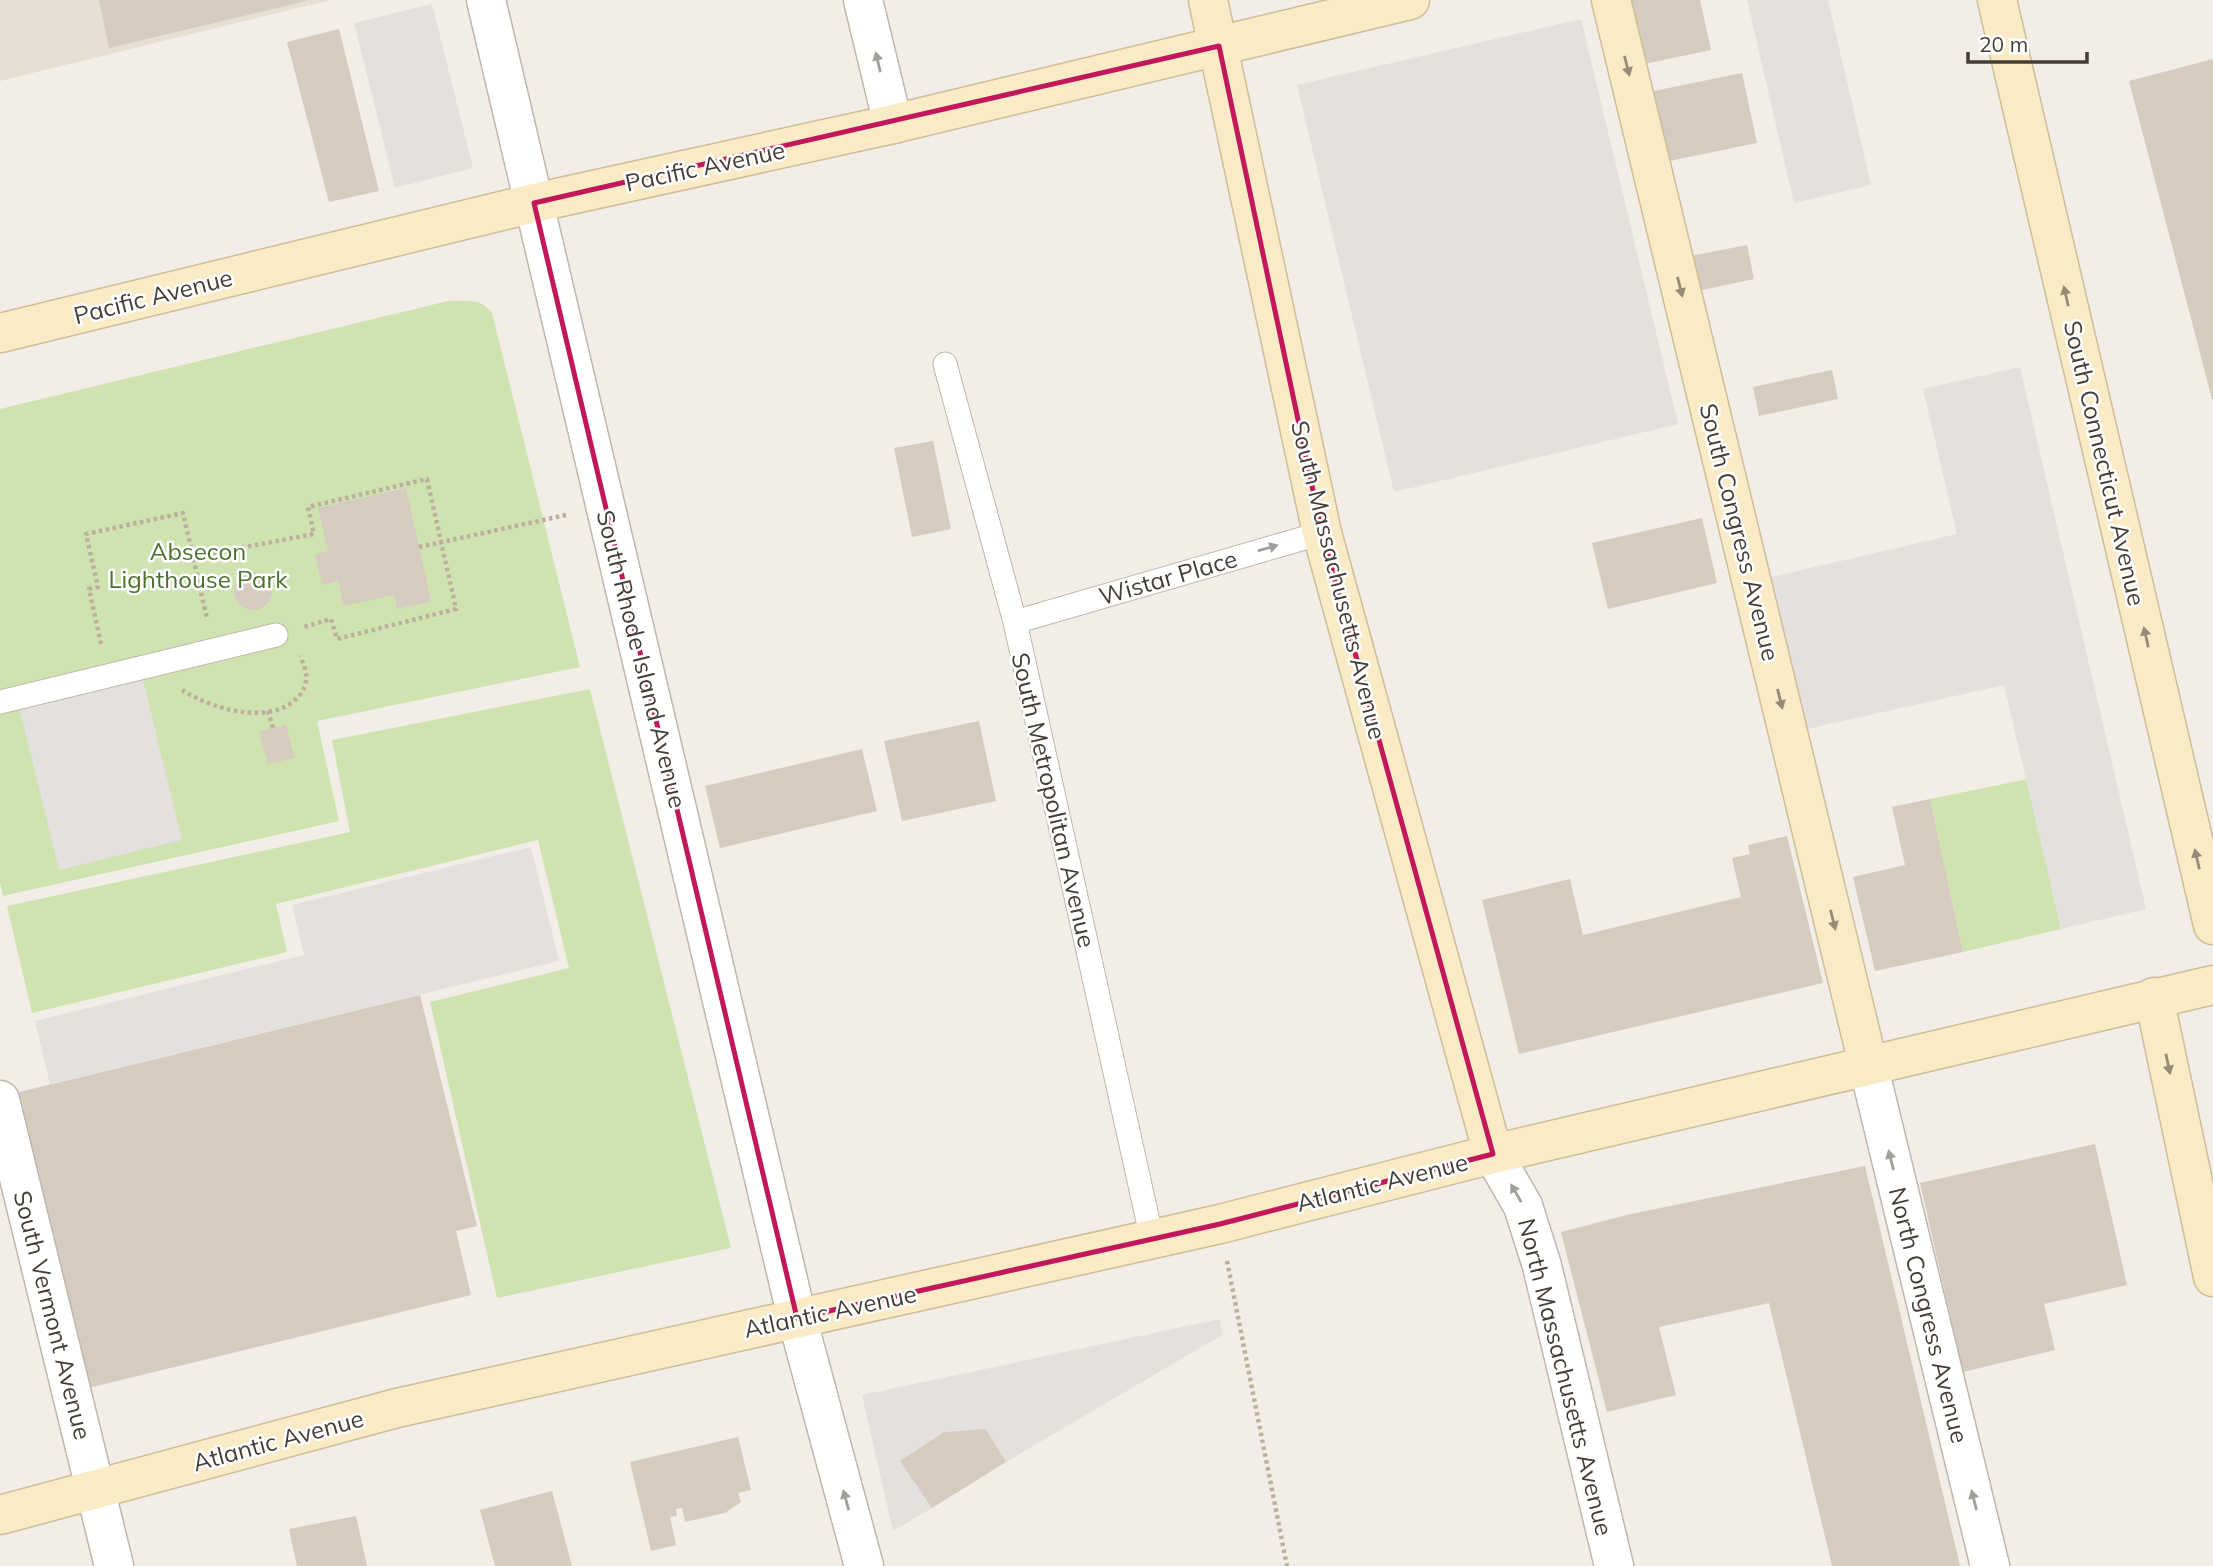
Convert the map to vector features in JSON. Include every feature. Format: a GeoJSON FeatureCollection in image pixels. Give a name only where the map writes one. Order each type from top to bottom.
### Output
{"type":"FeatureCollection","features":[{"type":"Feature","properties":{"kind":"street","name":"South Rhode Island Avenue"},"geometry":{"type":"LineString","coordinates":[[486,0],[797,1318],[864,1566]]}},
{"type":"Feature","properties":{"kind":"street"},"geometry":{"type":"LineString","coordinates":[[863,0],[893,124]]}},
{"type":"Feature","properties":{"kind":"street","name":"South Massachusetts Avenue"},"geometry":{"type":"LineString","coordinates":[[1208,0],[1322,533],[1493,1154]]}},
{"type":"Feature","properties":{"kind":"street","name":"Pacific Avenue"},"geometry":{"type":"LineString","coordinates":[[0,333],[534,203],[893,124],[1410,0]]}},
{"type":"Feature","properties":{"kind":"street","name":"South Congress Avenue"},"geometry":{"type":"LineString","coordinates":[[1611,0],[1868,1065]]}},
{"type":"Feature","properties":{"kind":"street","name":"South Connecticut Avenue"},"geometry":{"type":"LineString","coordinates":[[1997,0],[2213,925]]}},
{"type":"Feature","properties":{"kind":"street","name":"Atlantic Avenue"},"geometry":{"type":"LineString","coordinates":[[0,1515],[397,1408],[1220,1224],[1493,1154],[2213,985]]}},
{"type":"Feature","properties":{"kind":"street"},"geometry":{"type":"LineString","coordinates":[[2154,997],[2213,1278]]}},
{"type":"Feature","properties":{"kind":"street","name":"North Congress Avenue"},"geometry":{"type":"LineString","coordinates":[[1868,1065],[1990,1566]]}},
{"type":"Feature","properties":{"kind":"street","name":"South Vermont Avenue"},"geometry":{"type":"LineString","coordinates":[[0,1100],[114,1566]]}},
{"type":"Feature","properties":{"kind":"street","name":"North Massachusetts Avenue"},"geometry":{"type":"LineString","coordinates":[[1493,1154],[1523,1206],[1542,1266],[1614,1566]]}},
{"type":"Feature","properties":{"kind":"lane","name":"South Metropolitan Avenue"},"geometry":{"type":"LineString","coordinates":[[945,364],[1015,622],[1152,1239]]}},
{"type":"Feature","properties":{"kind":"lane","name":"Wistar Place"},"geometry":{"type":"LineString","coordinates":[[1015,622],[1322,533]]}},
{"type":"Feature","properties":{"kind":"lane"},"geometry":{"type":"LineString","coordinates":[[0,702],[276,635]]}},
{"type":"Feature","properties":{"kind":"path"},"geometry":{"type":"LineString","coordinates":[[193,557],[314,534],[308,507],[427,479],[456,609],[337,639],[331,619],[276,635]]}},
{"type":"Feature","properties":{"kind":"path"},"geometry":{"type":"LineString","coordinates":[[419,547],[605,506]]}},
{"type":"Feature","properties":{"kind":"path"},"geometry":{"type":"LineString","coordinates":[[108,676],[89,589],[98,587],[86,534],[183,513],[214,650]]}},
{"type":"Feature","properties":{"kind":"path"},"geometry":{"type":"LineString","coordinates":[[146,667],[207,703],[231,710],[268,711],[294,701],[306,688],[307,671],[300,654],[276,635]]}},
{"type":"Feature","properties":{"kind":"path"},"geometry":{"type":"LineString","coordinates":[[268,711],[273,728]]}},
{"type":"Feature","properties":{"kind":"path"},"geometry":{"type":"LineString","coordinates":[[1220,1224],[1287,1566]]}},
{"type":"Feature","properties":{"kind":"highlighted area"},"geometry":{"type":"Polygon","coordinates":[[[1219,46],[1322,533],[1493,1154],[1220,1224],[797,1318],[534,203],[1219,46]]]}},
{"type":"Feature","properties":{"kind":"shaded area"},"geometry":{"type":"Polygon","coordinates":[[[0,0],[331,0],[0,81],[0,0]]]}},
{"type":"Feature","properties":{"kind":"shaded area"},"geometry":{"type":"Polygon","coordinates":[[[1747,0],[1828,0],[1871,185],[1794,203],[1747,0]]]}},
{"type":"Feature","properties":{"kind":"shaded area"},"geometry":{"type":"Polygon","coordinates":[[[432,4],[473,168],[395,188],[354,23],[432,4]]]}},
{"type":"Feature","properties":{"kind":"shaded area"},"geometry":{"type":"Polygon","coordinates":[[[1581,19],[1678,424],[1394,492],[1297,85],[1581,19]]]}},
{"type":"Feature","properties":{"kind":"shaded area"},"geometry":{"type":"Polygon","coordinates":[[[2020,367],[2146,909],[2061,929],[2004,685],[1807,729],[1771,577],[1957,534],[1923,389],[2020,367]]]}},
{"type":"Feature","properties":{"kind":"shaded area"},"geometry":{"type":"Polygon","coordinates":[[[140,668],[182,840],[59,870],[17,698],[140,668]]]}},
{"type":"Feature","properties":{"kind":"shaded area"},"geometry":{"type":"Polygon","coordinates":[[[531,847],[559,961],[50,1084],[35,1021],[304,955],[292,905],[531,847]]]}},
{"type":"Feature","properties":{"kind":"shaded area"},"geometry":{"type":"Polygon","coordinates":[[[1220,1319],[1222,1335],[1006,1462],[986,1429],[944,1432],[901,1461],[932,1508],[893,1531],[862,1395],[1220,1319]]]}},
{"type":"Feature","properties":{"kind":"green space","name":"Absecon Lighthouse Park"},"geometry":{"type":"Polygon","coordinates":[[[448,301],[478,303],[492,313],[580,667],[317,721],[339,821],[3,896],[0,883],[0,409],[448,301]]]}},
{"type":"Feature","properties":{"kind":"green space"},"geometry":{"type":"Polygon","coordinates":[[[590,689],[731,1248],[497,1298],[430,1002],[569,968],[538,840],[276,904],[287,952],[32,1013],[7,906],[350,832],[332,740],[590,689]]]}},
{"type":"Feature","properties":{"kind":"green space"},"geometry":{"type":"Polygon","coordinates":[[[2028,779],[2061,929],[1963,952],[1930,799],[2028,779]]]}},
{"type":"Feature","properties":{"kind":"building"},"geometry":{"type":"Polygon","coordinates":[[[99,0],[305,0],[306,1],[109,48],[99,0]]]}},
{"type":"Feature","properties":{"kind":"building"},"geometry":{"type":"Polygon","coordinates":[[[1621,0],[1700,0],[1711,50],[1635,66],[1621,0]]]}},
{"type":"Feature","properties":{"kind":"building"},"geometry":{"type":"Polygon","coordinates":[[[339,29],[379,191],[329,202],[287,42],[339,29]]]}},
{"type":"Feature","properties":{"kind":"building"},"geometry":{"type":"Polygon","coordinates":[[[2213,59],[2213,399],[2212,399],[2129,81],[2213,59]]]}},
{"type":"Feature","properties":{"kind":"building"},"geometry":{"type":"Polygon","coordinates":[[[1742,73],[1757,143],[1664,162],[1649,92],[1742,73]]]}},
{"type":"Feature","properties":{"kind":"building"},"geometry":{"type":"Polygon","coordinates":[[[1747,245],[1754,279],[1688,293],[1681,258],[1747,245]]]}},
{"type":"Feature","properties":{"kind":"building"},"geometry":{"type":"Polygon","coordinates":[[[1832,370],[1838,399],[1759,416],[1753,387],[1832,370]]]}},
{"type":"Feature","properties":{"kind":"building"},"geometry":{"type":"Polygon","coordinates":[[[933,441],[951,529],[912,537],[894,448],[933,441]]]}},
{"type":"Feature","properties":{"kind":"building"},"geometry":{"type":"Polygon","coordinates":[[[406,488],[431,601],[397,609],[394,595],[344,606],[338,581],[322,585],[315,554],[328,551],[318,508],[406,488]]]}},
{"type":"Feature","properties":{"kind":"building"},"geometry":{"type":"Polygon","coordinates":[[[1702,518],[1717,583],[1608,609],[1592,543],[1702,518]]]}},
{"type":"Feature","properties":{"kind":"building"},"geometry":{"type":"Polygon","coordinates":[[[253,572],[266,578],[272,591],[266,604],[253,610],[240,604],[234,591],[240,578],[253,572]]]}},
{"type":"Feature","properties":{"kind":"building"},"geometry":{"type":"Polygon","coordinates":[[[979,721],[996,801],[902,821],[884,741],[979,721]]]}},
{"type":"Feature","properties":{"kind":"building"},"geometry":{"type":"Polygon","coordinates":[[[286,725],[295,758],[268,764],[259,731],[286,725]]]}},
{"type":"Feature","properties":{"kind":"building"},"geometry":{"type":"Polygon","coordinates":[[[862,749],[877,811],[720,848],[705,786],[862,749]]]}},
{"type":"Feature","properties":{"kind":"building"},"geometry":{"type":"Polygon","coordinates":[[[1930,799],[1963,952],[1875,971],[1853,877],[1905,865],[1892,807],[1930,799]]]}},
{"type":"Feature","properties":{"kind":"building"},"geometry":{"type":"Polygon","coordinates":[[[1787,836],[1823,983],[1519,1054],[1482,900],[1570,879],[1583,935],[1741,897],[1732,858],[1750,854],[1748,845],[1787,836]]]}},
{"type":"Feature","properties":{"kind":"building"},"geometry":{"type":"Polygon","coordinates":[[[420,995],[477,1226],[456,1231],[471,1295],[88,1388],[15,1093],[420,995]]]}},
{"type":"Feature","properties":{"kind":"building"},"geometry":{"type":"Polygon","coordinates":[[[2095,1144],[2127,1285],[2044,1304],[2055,1350],[1963,1372],[1920,1183],[2095,1144]]]}},
{"type":"Feature","properties":{"kind":"building"},"geometry":{"type":"Polygon","coordinates":[[[1865,1166],[1960,1566],[1832,1566],[1769,1303],[1659,1327],[1676,1395],[1607,1412],[1561,1232],[1631,1214],[1865,1166]]]}},
{"type":"Feature","properties":{"kind":"building"},"geometry":{"type":"Polygon","coordinates":[[[986,1429],[1006,1462],[932,1508],[900,1461],[944,1432],[986,1429]]]}},
{"type":"Feature","properties":{"kind":"building"},"geometry":{"type":"Polygon","coordinates":[[[738,1437],[751,1490],[738,1493],[741,1502],[725,1513],[685,1522],[682,1508],[676,1509],[677,1516],[670,1517],[676,1545],[651,1551],[630,1462],[738,1437]]]}},
{"type":"Feature","properties":{"kind":"building"},"geometry":{"type":"Polygon","coordinates":[[[552,1491],[572,1566],[495,1566],[480,1510],[552,1491]]]}},
{"type":"Feature","properties":{"kind":"building"},"geometry":{"type":"Polygon","coordinates":[[[356,1516],[367,1566],[297,1566],[289,1529],[356,1516]]]}}]}
